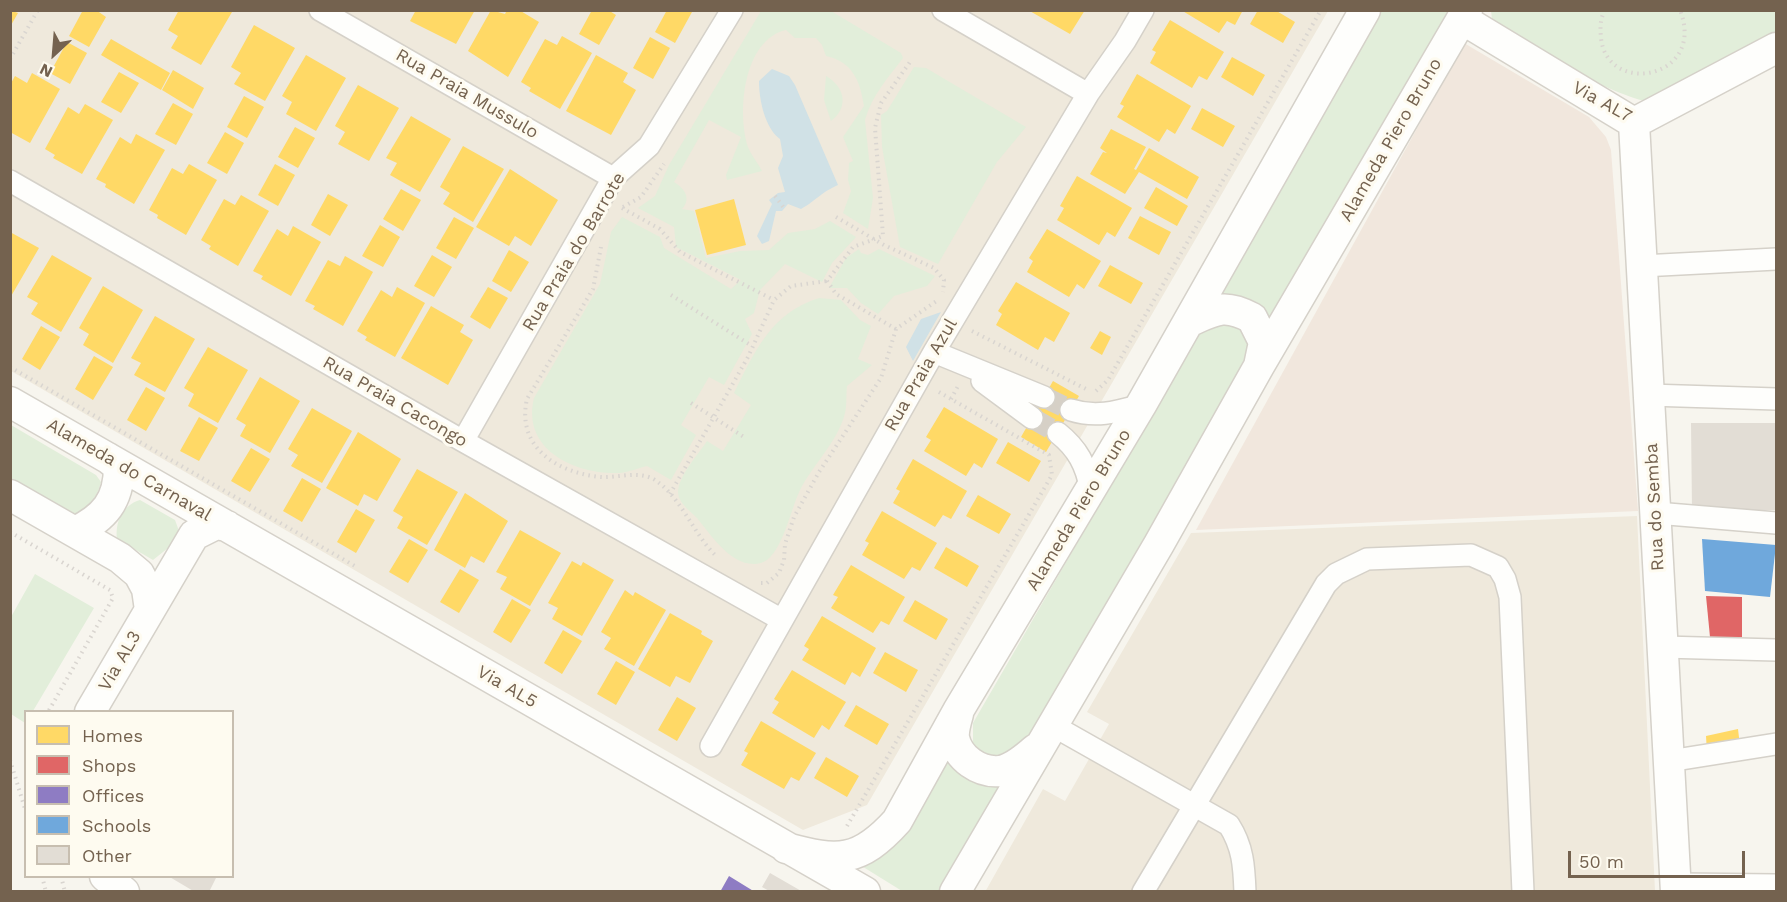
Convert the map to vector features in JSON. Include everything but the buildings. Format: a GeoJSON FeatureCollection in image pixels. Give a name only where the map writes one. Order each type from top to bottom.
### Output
{"type":"FeatureCollection","features":[{"type":"Feature","properties":{"kind":"street","name":"Rua Praia Mussulo"},"geometry":{"type":"LineString","coordinates":[[320,10],[614,178]]}},
{"type":"Feature","properties":{"kind":"street","name":"Rua Praia do Barrote"},"geometry":{"type":"LineString","coordinates":[[463,441],[614,178],[649,146],[732,10]]}},
{"type":"Feature","properties":{"kind":"street"},"geometry":{"type":"LineString","coordinates":[[943,10],[1088,94]]}},
{"type":"Feature","properties":{"kind":"street","name":"Rua Praia Azul"},"geometry":{"type":"LineString","coordinates":[[711,746],[934,351],[1088,94],[1125,42],[1143,10]]}},
{"type":"Feature","properties":{"kind":"street","name":"Alameda Piero Bruno"},"geometry":{"type":"LineString","coordinates":[[786,848],[824,858],[855,855],[886,834],[897,821],[958,711],[1141,405],[1365,10]]}},
{"type":"Feature","properties":{"kind":"street","name":"Alameda Piero Bruno"},"geometry":{"type":"LineString","coordinates":[[955,891],[1159,544],[1259,366],[1464,15]]}},
{"type":"Feature","properties":{"kind":"street","name":"Via AL7"},"geometry":{"type":"LineString","coordinates":[[1464,15],[1634,123],[1776,48]]}},
{"type":"Feature","properties":{"kind":"street","name":"Rua do Semba"},"geometry":{"type":"LineString","coordinates":[[1634,123],[1676,888]]}},
{"type":"Feature","properties":{"kind":"street","name":"Rua Praia Cacongo"},"geometry":{"type":"LineString","coordinates":[[10,181],[782,621]]}},
{"type":"Feature","properties":{"kind":"street"},"geometry":{"type":"LineString","coordinates":[[1642,266],[1776,259]]}},
{"type":"Feature","properties":{"kind":"street"},"geometry":{"type":"LineString","coordinates":[[1188,322],[1216,309],[1230,308],[1252,318],[1260,329],[1264,342],[1259,366]]}},
{"type":"Feature","properties":{"kind":"street"},"geometry":{"type":"LineString","coordinates":[[934,351],[959,373],[1032,418]]}},
{"type":"Feature","properties":{"kind":"street"},"geometry":{"type":"LineString","coordinates":[[959,373],[1044,397]]}},
{"type":"Feature","properties":{"kind":"street"},"geometry":{"type":"LineString","coordinates":[[1649,395],[1776,399]]}},
{"type":"Feature","properties":{"kind":"street","name":"Alameda do Carnaval"},"geometry":{"type":"LineString","coordinates":[[10,402],[227,526]]}},
{"type":"Feature","properties":{"kind":"street"},"geometry":{"type":"LineString","coordinates":[[1071,410],[1088,416],[1141,405]]}},
{"type":"Feature","properties":{"kind":"street"},"geometry":{"type":"LineString","coordinates":[[1058,433],[1072,444],[1080,456],[1086,468],[1091,490]]}},
{"type":"Feature","properties":{"kind":"street"},"geometry":{"type":"LineString","coordinates":[[75,532],[94,523],[109,507],[119,485],[119,467],[108,458]]}},
{"type":"Feature","properties":{"kind":"street"},"geometry":{"type":"LineString","coordinates":[[10,495],[120,558],[139,574],[147,589],[150,610]]}},
{"type":"Feature","properties":{"kind":"street"},"geometry":{"type":"LineString","coordinates":[[1656,513],[1776,523]]}},
{"type":"Feature","properties":{"kind":"street","name":"Alameda do Carnaval"},"geometry":{"type":"LineString","coordinates":[[150,610],[194,535],[216,524],[227,526]]}},
{"type":"Feature","properties":{"kind":"street","name":"Via AL5"},"geometry":{"type":"LineString","coordinates":[[227,526],[786,848]]}},
{"type":"Feature","properties":{"kind":"street"},"geometry":{"type":"LineString","coordinates":[[1143,891],[1326,584],[1336,574],[1367,559],[1471,555],[1498,567],[1505,579],[1510,597],[1523,891]]}},
{"type":"Feature","properties":{"kind":"street","name":"Via AL3"},"geometry":{"type":"LineString","coordinates":[[91,710],[150,610]]}},
{"type":"Feature","properties":{"kind":"street"},"geometry":{"type":"LineString","coordinates":[[1663,647],[1776,650]]}},
{"type":"Feature","properties":{"kind":"street"},"geometry":{"type":"LineString","coordinates":[[958,711],[954,736],[960,754],[976,767],[1000,771],[1021,762],[1045,736],[1195,804],[1228,825],[1239,840],[1244,855],[1245,891]]}},
{"type":"Feature","properties":{"kind":"street"},"geometry":{"type":"LineString","coordinates":[[1669,761],[1776,744]]}},
{"type":"Feature","properties":{"kind":"street"},"geometry":{"type":"LineString","coordinates":[[786,848],[865,891]]}},
{"type":"Feature","properties":{"kind":"street"},"geometry":{"type":"LineString","coordinates":[[108,878],[124,891]]}},
{"type":"Feature","properties":{"kind":"street"},"geometry":{"type":"LineString","coordinates":[[1676,888],[1776,885]]}},
{"type":"Feature","properties":{"kind":"path"},"geometry":{"type":"LineString","coordinates":[[10,59],[38,10]]}},
{"type":"Feature","properties":{"kind":"path"},"geometry":{"type":"LineString","coordinates":[[966,328],[1088,390],[1096,391],[1102,388],[1321,10]]}},
{"type":"Feature","properties":{"kind":"path"},"geometry":{"type":"LineString","coordinates":[[1605,10],[1600,29],[1601,43],[1607,55],[1622,68],[1641,74],[1666,68],[1676,59],[1686,35],[1680,10]]}},
{"type":"Feature","properties":{"kind":"path"},"geometry":{"type":"LineString","coordinates":[[670,494],[714,417],[774,300],[790,286],[827,281],[853,247],[883,236],[875,128],[881,103],[910,62]]}},
{"type":"Feature","properties":{"kind":"path"},"geometry":{"type":"LineString","coordinates":[[617,214],[622,208],[641,197],[651,186]]}},
{"type":"Feature","properties":{"kind":"path"},"geometry":{"type":"LineString","coordinates":[[775,196],[784,208]]}},
{"type":"Feature","properties":{"kind":"path"},"geometry":{"type":"LineString","coordinates":[[622,208],[660,229],[680,252],[774,300]]}},
{"type":"Feature","properties":{"kind":"path"},"geometry":{"type":"LineString","coordinates":[[758,582],[767,583],[779,573],[794,517],[819,472],[881,378],[896,329],[943,296],[944,280],[934,268],[884,246],[836,217]]}},
{"type":"Feature","properties":{"kind":"path"},"geometry":{"type":"LineString","coordinates":[[602,243],[593,289],[527,399],[525,427],[528,437],[539,452],[578,473],[602,477],[645,475],[657,482],[670,494],[701,541],[721,561]]}},
{"type":"Feature","properties":{"kind":"path"},"geometry":{"type":"LineString","coordinates":[[827,281],[836,294],[896,329]]}},
{"type":"Feature","properties":{"kind":"path"},"geometry":{"type":"LineString","coordinates":[[671,296],[752,346]]}},
{"type":"Feature","properties":{"kind":"path"},"geometry":{"type":"LineString","coordinates":[[951,399],[959,373]]}},
{"type":"Feature","properties":{"kind":"path"},"geometry":{"type":"LineString","coordinates":[[855,814],[1052,475],[1049,455],[930,387]]}},
{"type":"Feature","properties":{"kind":"path"},"geometry":{"type":"LineString","coordinates":[[692,403],[744,437]]}},
{"type":"Feature","properties":{"kind":"path"},"geometry":{"type":"LineString","coordinates":[[10,531],[110,590],[112,598],[49,710]]}},
{"type":"Feature","properties":{"kind":"path"},"geometry":{"type":"LineString","coordinates":[[10,760],[24,806]]}},
{"type":"Feature","properties":{"kind":"shaded area"},"geometry":{"type":"Polygon","coordinates":[[[11,11],[1328,11],[867,805],[803,830],[11,371],[11,11]]]}},
{"type":"Feature","properties":{"kind":"shaded area"},"geometry":{"type":"Polygon","coordinates":[[[1464,43],[1589,117],[1606,137],[1611,150],[1638,511],[1196,530],[1464,43]]]}},
{"type":"Feature","properties":{"kind":"shaded area"},"geometry":{"type":"Polygon","coordinates":[[[772,69],[789,76],[795,85],[838,185],[801,209],[788,204],[782,211],[776,211],[769,241],[762,244],[757,236],[772,204],[769,200],[778,193],[785,192],[778,168],[783,156],[780,139],[767,121],[759,88],[759,81],[772,69]]]}},
{"type":"Feature","properties":{"kind":"shaded area"},"geometry":{"type":"Polygon","coordinates":[[[941,312],[913,361],[906,347],[921,319],[941,312]]]}},
{"type":"Feature","properties":{"kind":"shaded area"},"geometry":{"type":"Polygon","coordinates":[[[1637,516],[1655,891],[985,892],[1043,789],[1065,801],[1109,724],[1087,712],[1191,533],[1637,516]]]}},
{"type":"Feature","properties":{"kind":"green space"},"geometry":{"type":"Polygon","coordinates":[[[761,11],[831,11],[901,53],[903,58],[876,95],[865,120],[873,198],[868,229],[843,213],[851,191],[848,180],[849,163],[853,161],[843,137],[864,106],[854,74],[843,63],[826,56],[822,45],[816,38],[795,38],[786,30],[772,36],[760,48],[752,62],[744,97],[743,115],[748,147],[762,171],[727,180],[726,175],[741,137],[709,120],[674,182],[681,187],[686,197],[682,209],[694,211],[706,258],[740,251],[769,250],[788,233],[815,229],[830,221],[856,237],[832,263],[822,282],[785,264],[760,290],[754,313],[745,319],[752,334],[724,385],[709,377],[681,425],[696,435],[671,480],[647,466],[620,473],[586,469],[570,464],[556,456],[544,445],[536,432],[532,416],[534,398],[600,284],[611,232],[622,217],[660,237],[664,248],[731,289],[741,280],[676,247],[674,227],[638,208],[655,196],[669,165],[761,11]]]}},
{"type":"Feature","properties":{"kind":"green space"},"geometry":{"type":"Polygon","coordinates":[[[1381,11],[1451,11],[1270,325],[1219,296],[1381,11]]]}},
{"type":"Feature","properties":{"kind":"green space"},"geometry":{"type":"Polygon","coordinates":[[[1491,11],[1776,11],[1776,36],[1645,101],[1610,89],[1541,54],[1492,19],[1491,11]]]}},
{"type":"Feature","properties":{"kind":"green space"},"geometry":{"type":"Polygon","coordinates":[[[914,67],[926,68],[1026,127],[997,162],[938,264],[900,247],[882,147],[881,115],[887,111],[914,67]]]}},
{"type":"Feature","properties":{"kind":"green space"},"geometry":{"type":"Polygon","coordinates":[[[826,76],[841,91],[843,103],[831,121],[824,100],[826,76]]]}},
{"type":"Feature","properties":{"kind":"green space"},"geometry":{"type":"Polygon","coordinates":[[[859,249],[861,253],[868,255],[879,249],[935,276],[927,286],[894,296],[878,314],[861,303],[847,288],[829,288],[846,258],[859,249]]]}},
{"type":"Feature","properties":{"kind":"green space"},"geometry":{"type":"Polygon","coordinates":[[[819,298],[841,300],[860,320],[871,326],[858,359],[872,365],[847,386],[846,410],[841,425],[802,486],[784,534],[774,553],[761,563],[751,564],[732,557],[716,542],[679,497],[679,486],[707,441],[723,451],[751,405],[734,393],[766,335],[788,313],[819,298]]]}},
{"type":"Feature","properties":{"kind":"green space"},"geometry":{"type":"Polygon","coordinates":[[[1205,322],[1241,323],[1254,358],[1023,754],[987,757],[973,743],[973,723],[1205,322]]]}},
{"type":"Feature","properties":{"kind":"green space"},"geometry":{"type":"Polygon","coordinates":[[[11,425],[96,475],[101,482],[100,486],[94,499],[84,511],[80,514],[72,513],[11,478],[11,425]]]}},
{"type":"Feature","properties":{"kind":"green space"},"geometry":{"type":"Polygon","coordinates":[[[140,500],[175,520],[179,531],[173,544],[153,560],[117,539],[117,526],[121,515],[134,502],[140,500]]]}},
{"type":"Feature","properties":{"kind":"green space"},"geometry":{"type":"Polygon","coordinates":[[[35,574],[94,608],[34,710],[24,710],[24,722],[11,714],[11,617],[35,574]]]}},
{"type":"Feature","properties":{"kind":"green space"},"geometry":{"type":"Polygon","coordinates":[[[949,757],[1004,786],[940,891],[902,891],[860,865],[949,757]]]}},
{"type":"Feature","properties":{"kind":"tunnel"},"geometry":{"type":"LineString","coordinates":[[1044,397],[1071,410]]}},
{"type":"Feature","properties":{"kind":"tunnel"},"geometry":{"type":"LineString","coordinates":[[1032,418],[1058,433]]}}]}
